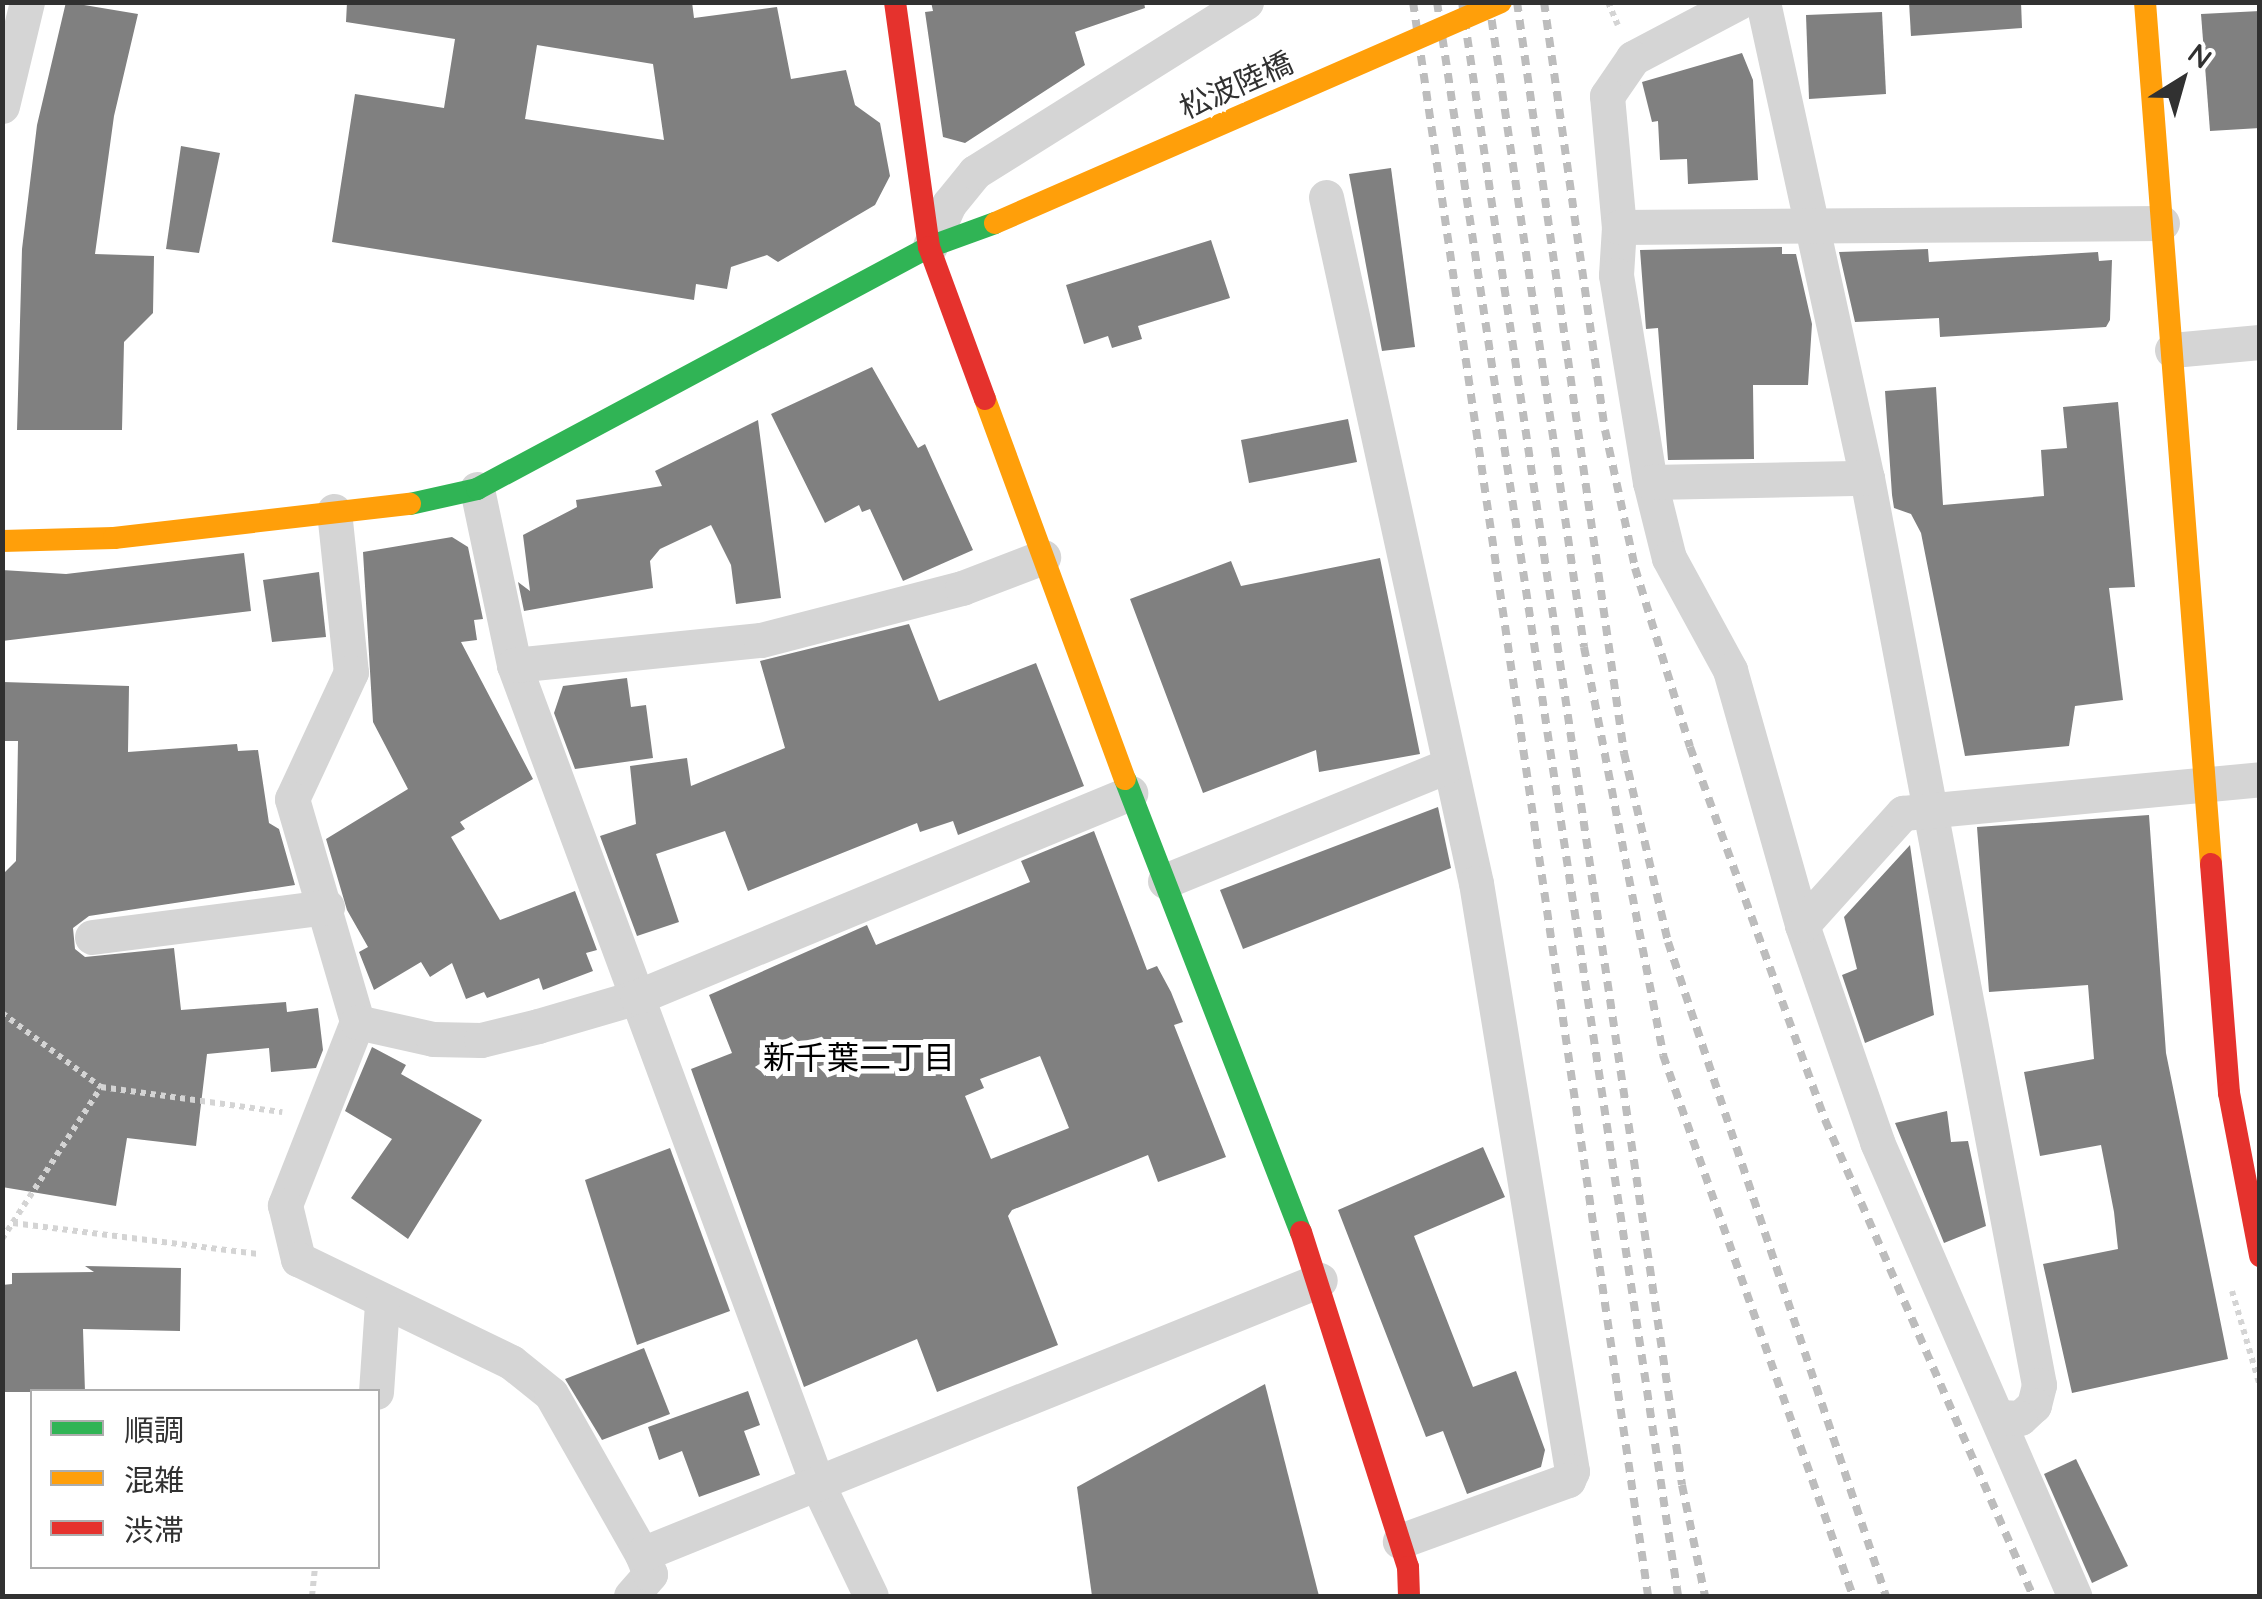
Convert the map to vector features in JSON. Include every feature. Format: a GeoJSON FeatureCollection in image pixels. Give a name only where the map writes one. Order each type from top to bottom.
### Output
{"type":"FeatureCollection","features":[{"type":"Feature","properties":{"kind":"street"},"geometry":{"type":"LineString","coordinates":[[2,106],[27,2]]}},
{"type":"Feature","properties":{"kind":"street"},"geometry":{"type":"LineString","coordinates":[[895,2],[929,247],[1130,793],[1320,1280],[1400,1541],[1409,1596]]}},
{"type":"Feature","properties":{"kind":"street"},"geometry":{"type":"LineString","coordinates":[[929,247],[949,204],[975,172],[1246,2]]}},
{"type":"Feature","properties":{"kind":"street","name":"松波陸橋"},"geometry":{"type":"LineString","coordinates":[[2,541],[114,538],[388,509],[476,489],[929,247],[995,223],[1501,2]]}},
{"type":"Feature","properties":{"kind":"street"},"geometry":{"type":"LineString","coordinates":[[1739,2],[1633,58],[1607,96],[1619,227],[1616,275],[1650,482],[1669,558],[1730,670],[1802,925],[1877,1142],[1987,1402],[2000,1417],[2074,1596]]}},
{"type":"Feature","properties":{"kind":"street"},"geometry":{"type":"LineString","coordinates":[[1763,2],[1808,225],[1867,478],[2039,1385],[2034,1405],[2020,1418],[2000,1417]]}},
{"type":"Feature","properties":{"kind":"street"},"geometry":{"type":"LineString","coordinates":[[2145,2],[2229,1093],[2260,1256]]}},
{"type":"Feature","properties":{"kind":"street"},"geometry":{"type":"LineString","coordinates":[[1326,198],[1447,766],[1476,883],[1572,1470],[1568,1480],[1400,1541]]}},
{"type":"Feature","properties":{"kind":"street"},"geometry":{"type":"LineString","coordinates":[[1619,227],[2162,224]]}},
{"type":"Feature","properties":{"kind":"street"},"geometry":{"type":"LineString","coordinates":[[2172,350],[2260,342]]}},
{"type":"Feature","properties":{"kind":"street"},"geometry":{"type":"LineString","coordinates":[[1650,482],[1867,478]]}},
{"type":"Feature","properties":{"kind":"street"},"geometry":{"type":"LineString","coordinates":[[476,489],[514,665],[817,1483],[870,1596]]}},
{"type":"Feature","properties":{"kind":"street"},"geometry":{"type":"LineString","coordinates":[[334,512],[350,672],[292,799],[328,907],[357,1022],[285,1206],[298,1259],[382,1304],[511,1362],[551,1394],[646,1580],[817,1483],[1320,1280]]}},
{"type":"Feature","properties":{"kind":"street"},"geometry":{"type":"LineString","coordinates":[[514,665],[760,640],[962,588],[1043,557]]}},
{"type":"Feature","properties":{"kind":"street"},"geometry":{"type":"LineString","coordinates":[[1165,881],[1447,766]]}},
{"type":"Feature","properties":{"kind":"street"},"geometry":{"type":"LineString","coordinates":[[1802,925],[1903,813],[2260,779]]}},
{"type":"Feature","properties":{"kind":"street"},"geometry":{"type":"LineString","coordinates":[[357,1022],[433,1039],[481,1040],[637,997],[1130,793]]}},
{"type":"Feature","properties":{"kind":"street"},"geometry":{"type":"LineString","coordinates":[[92,937],[328,907]]}},
{"type":"Feature","properties":{"kind":"street"},"geometry":{"type":"LineString","coordinates":[[376,1389],[382,1304]]}},
{"type":"Feature","properties":{"kind":"path"},"geometry":{"type":"LineString","coordinates":[[2,1012],[102,1086],[319,1117]]}},
{"type":"Feature","properties":{"kind":"path"},"geometry":{"type":"LineString","coordinates":[[2,1239],[102,1086]]}},
{"type":"Feature","properties":{"kind":"path"},"geometry":{"type":"LineString","coordinates":[[13,1223],[298,1259]]}},
{"type":"Feature","properties":{"kind":"path"},"geometry":{"type":"LineString","coordinates":[[312,1596],[315,1569]]}},
{"type":"Feature","properties":{"kind":"building"},"geometry":{"type":"Polygon","coordinates":[[[66,2],[138,14],[114,116],[95,254],[154,256],[153,313],[124,342],[122,430],[17,430],[22,249],[37,125],[66,2]]]}},
{"type":"Feature","properties":{"kind":"building"},"geometry":{"type":"Polygon","coordinates":[[[347,2],[692,2],[694,18],[777,7],[791,79],[846,70],[855,105],[880,123],[890,176],[875,205],[778,262],[767,255],[731,267],[727,289],[696,284],[694,300],[332,242],[355,94],[444,108],[455,39],[346,22],[347,2]],[[537,45],[525,119],[664,140],[653,64],[537,45]]]}},
{"type":"Feature","properties":{"kind":"building"},"geometry":{"type":"Polygon","coordinates":[[[931,2],[1144,2],[1145,8],[1075,32],[1085,65],[965,143],[943,137],[925,12],[933,11],[931,2]]]}},
{"type":"Feature","properties":{"kind":"building"},"geometry":{"type":"Polygon","coordinates":[[[1909,2],[2021,2],[2022,28],[1911,36],[1909,2]]]}},
{"type":"Feature","properties":{"kind":"building"},"geometry":{"type":"Polygon","coordinates":[[[2260,11],[2260,128],[2210,131],[2201,14],[2260,11]]]}},
{"type":"Feature","properties":{"kind":"building"},"geometry":{"type":"Polygon","coordinates":[[[1882,12],[1886,94],[1809,99],[1806,15],[1882,12]]]}},
{"type":"Feature","properties":{"kind":"building"},"geometry":{"type":"Polygon","coordinates":[[[1742,53],[1753,80],[1758,180],[1688,184],[1687,159],[1660,160],[1658,121],[1652,122],[1642,82],[1742,53]]]}},
{"type":"Feature","properties":{"kind":"building"},"geometry":{"type":"Polygon","coordinates":[[[181,146],[220,153],[199,253],[166,249],[181,146]]]}},
{"type":"Feature","properties":{"kind":"building"},"geometry":{"type":"Polygon","coordinates":[[[1391,168],[1415,347],[1382,351],[1349,174],[1391,168]]]}},
{"type":"Feature","properties":{"kind":"building"},"geometry":{"type":"Polygon","coordinates":[[[1211,240],[1230,298],[1138,326],[1142,339],[1112,348],[1108,336],[1084,344],[1066,285],[1211,240]]]}},
{"type":"Feature","properties":{"kind":"building"},"geometry":{"type":"Polygon","coordinates":[[[1782,247],[1782,254],[1796,254],[1812,324],[1808,385],[1753,385],[1754,459],[1668,460],[1658,328],[1646,329],[1640,250],[1782,247]]]}},
{"type":"Feature","properties":{"kind":"building"},"geometry":{"type":"Polygon","coordinates":[[[1928,249],[1929,262],[2098,252],[2099,261],[2112,260],[2110,320],[2106,327],[1940,337],[1939,318],[1855,322],[1839,252],[1928,249]]]}},
{"type":"Feature","properties":{"kind":"building"},"geometry":{"type":"Polygon","coordinates":[[[872,367],[918,448],[925,444],[973,550],[903,581],[870,509],[862,512],[859,505],[825,523],[771,414],[872,367]]]}},
{"type":"Feature","properties":{"kind":"building"},"geometry":{"type":"Polygon","coordinates":[[[1936,387],[1943,505],[2044,496],[2041,450],[2067,448],[2063,407],[2118,402],[2135,587],[2109,588],[2123,700],[2075,706],[2069,746],[1965,756],[1921,533],[1911,514],[1894,508],[1892,495],[1885,391],[1936,387]]]}},
{"type":"Feature","properties":{"kind":"building"},"geometry":{"type":"Polygon","coordinates":[[[1348,419],[1357,462],[1249,483],[1241,440],[1348,419]]]}},
{"type":"Feature","properties":{"kind":"building"},"geometry":{"type":"Polygon","coordinates":[[[758,420],[781,598],[736,604],[731,565],[711,525],[660,549],[650,561],[653,588],[524,611],[518,582],[530,591],[523,535],[577,507],[576,500],[662,486],[655,471],[758,420]]]}},
{"type":"Feature","properties":{"kind":"building"},"geometry":{"type":"Polygon","coordinates":[[[452,537],[468,547],[483,619],[474,620],[477,640],[461,642],[533,779],[460,822],[465,829],[451,837],[500,920],[575,891],[597,950],[586,953],[593,971],[543,990],[539,978],[487,998],[484,992],[466,999],[452,963],[430,977],[421,962],[374,990],[359,952],[368,947],[347,910],[326,839],[408,789],[373,722],[363,552],[452,537]]]}},
{"type":"Feature","properties":{"kind":"building"},"geometry":{"type":"Polygon","coordinates":[[[244,553],[251,611],[2,641],[2,570],[66,574],[244,553]]]}},
{"type":"Feature","properties":{"kind":"building"},"geometry":{"type":"Polygon","coordinates":[[[1380,558],[1420,754],[1319,772],[1316,750],[1203,793],[1130,599],[1231,561],[1241,586],[1380,558]]]}},
{"type":"Feature","properties":{"kind":"building"},"geometry":{"type":"Polygon","coordinates":[[[319,572],[326,637],[272,642],[263,580],[319,572]]]}},
{"type":"Feature","properties":{"kind":"building"},"geometry":{"type":"Polygon","coordinates":[[[909,624],[939,701],[1036,663],[1084,786],[958,835],[953,821],[920,832],[917,823],[748,891],[725,831],[656,854],[679,922],[637,936],[600,836],[636,824],[630,766],[687,758],[691,786],[785,748],[760,661],[909,624]]]}},
{"type":"Feature","properties":{"kind":"building"},"geometry":{"type":"Polygon","coordinates":[[[627,678],[631,707],[646,705],[653,758],[575,769],[554,713],[563,686],[627,678]]]}},
{"type":"Feature","properties":{"kind":"building"},"geometry":{"type":"Polygon","coordinates":[[[3,682],[129,686],[128,752],[237,744],[238,751],[258,750],[269,823],[279,829],[295,885],[89,916],[73,928],[75,949],[85,957],[174,948],[181,1010],[286,1002],[287,1012],[318,1008],[323,1050],[316,1068],[271,1072],[269,1048],[207,1054],[196,1146],[127,1138],[116,1206],[2,1187],[2,875],[16,861],[18,741],[3,741],[3,682]]]}},
{"type":"Feature","properties":{"kind":"building"},"geometry":{"type":"Polygon","coordinates":[[[1438,807],[1451,868],[1243,949],[1220,890],[1438,807]]]}},
{"type":"Feature","properties":{"kind":"building"},"geometry":{"type":"Polygon","coordinates":[[[2149,815],[2166,1053],[2228,1359],[2072,1393],[2043,1264],[2118,1249],[2114,1212],[2101,1145],[2040,1156],[2024,1072],[2094,1059],[2088,985],[1989,992],[1977,827],[2149,815]]]}},
{"type":"Feature","properties":{"kind":"building"},"geometry":{"type":"Polygon","coordinates":[[[1094,831],[1147,970],[1157,966],[1171,992],[1183,1022],[1174,1025],[1226,1157],[1158,1182],[1148,1155],[1012,1210],[1008,1216],[1058,1345],[937,1392],[917,1339],[804,1387],[691,1069],[732,1053],[709,995],[867,925],[876,945],[1030,882],[1021,861],[1094,831]],[[1040,1056],[980,1079],[984,1088],[965,1096],[991,1159],[1069,1128],[1040,1056]]]}},
{"type":"Feature","properties":{"kind":"building"},"geometry":{"type":"Polygon","coordinates":[[[1910,845],[1934,1015],[1865,1043],[1842,975],[1857,969],[1844,917],[1910,845]]]}},
{"type":"Feature","properties":{"kind":"building"},"geometry":{"type":"Polygon","coordinates":[[[372,1047],[406,1065],[401,1074],[482,1120],[408,1239],[351,1198],[392,1139],[345,1111],[372,1047]]]}},
{"type":"Feature","properties":{"kind":"building"},"geometry":{"type":"Polygon","coordinates":[[[1947,1111],[1951,1142],[1968,1141],[1986,1226],[1944,1243],[1895,1123],[1947,1111]]]}},
{"type":"Feature","properties":{"kind":"building"},"geometry":{"type":"Polygon","coordinates":[[[1483,1147],[1505,1197],[1414,1236],[1473,1387],[1516,1371],[1545,1450],[1541,1467],[1467,1494],[1443,1431],[1426,1437],[1338,1210],[1483,1147]]]}},
{"type":"Feature","properties":{"kind":"building"},"geometry":{"type":"Polygon","coordinates":[[[670,1148],[730,1311],[637,1345],[585,1180],[670,1148]]]}},
{"type":"Feature","properties":{"kind":"building"},"geometry":{"type":"Polygon","coordinates":[[[85,1266],[181,1268],[180,1331],[83,1329],[85,1389],[2,1392],[2,1285],[12,1284],[12,1273],[94,1272],[85,1266]]]}},
{"type":"Feature","properties":{"kind":"building"},"geometry":{"type":"Polygon","coordinates":[[[644,1348],[670,1414],[602,1440],[565,1379],[644,1348]]]}},
{"type":"Feature","properties":{"kind":"building"},"geometry":{"type":"Polygon","coordinates":[[[1265,1384],[1319,1596],[1092,1596],[1077,1487],[1265,1384]]]}},
{"type":"Feature","properties":{"kind":"building"},"geometry":{"type":"Polygon","coordinates":[[[748,1391],[760,1425],[744,1431],[760,1475],[699,1497],[682,1451],[659,1460],[648,1427],[748,1391]]]}},
{"type":"Feature","properties":{"kind":"building"},"geometry":{"type":"Polygon","coordinates":[[[2076,1459],[2128,1566],[2092,1583],[2044,1474],[2076,1459]]]}},
{"type":"Feature","properties":{"kind":"railway"},"geometry":{"type":"LineString","coordinates":[[1413,2],[1648,1596]]}},
{"type":"Feature","properties":{"kind":"railway"},"geometry":{"type":"LineString","coordinates":[[1437,2],[1678,1596]]}},
{"type":"Feature","properties":{"kind":"railway"},"geometry":{"type":"LineString","coordinates":[[1462,2],[1682,1485],[1705,1596]]}},
{"type":"Feature","properties":{"kind":"railway"},"geometry":{"type":"LineString","coordinates":[[1489,2],[1584,647],[1663,1055],[1853,1596]]}},
{"type":"Feature","properties":{"kind":"railway"},"geometry":{"type":"LineString","coordinates":[[1517,2],[1624,753],[1668,942],[1886,1596]]}},
{"type":"Feature","properties":{"kind":"railway"},"geometry":{"type":"LineString","coordinates":[[1544,2],[1605,430],[1635,568],[1690,747],[1825,1120],[2033,1596]]}},
{"type":"Feature","properties":{"kind":"traffic: fast"},"geometry":{"type":"LineString","coordinates":[[410,504],[477,489],[929,247],[995,223]]}},
{"type":"Feature","properties":{"kind":"traffic: fast"},"geometry":{"type":"LineString","coordinates":[[1125,779],[1301,1232]]}},
{"type":"Feature","properties":{"kind":"traffic: slow"},"geometry":{"type":"LineString","coordinates":[[995,223],[1501,2]]}},
{"type":"Feature","properties":{"kind":"traffic: slow"},"geometry":{"type":"LineString","coordinates":[[2145,2],[2211,864]]}},
{"type":"Feature","properties":{"kind":"traffic: slow"},"geometry":{"type":"LineString","coordinates":[[985,399],[1125,779]]}},
{"type":"Feature","properties":{"kind":"traffic: slow"},"geometry":{"type":"LineString","coordinates":[[2,541],[114,538],[410,504]]}},
{"type":"Feature","properties":{"kind":"traffic: jam"},"geometry":{"type":"LineString","coordinates":[[895,2],[929,247],[985,399]]}},
{"type":"Feature","properties":{"kind":"traffic: jam"},"geometry":{"type":"LineString","coordinates":[[2211,864],[2229,1093],[2260,1256]]}},
{"type":"Feature","properties":{"kind":"traffic: jam"},"geometry":{"type":"LineString","coordinates":[[1301,1232],[1408,1567],[1409,1596]]}},
{"type":"Feature","properties":{"kind":"district","name":"新千葉二丁目"},"geometry":{"type":"Point","coordinates":[859,1057]}}]}
